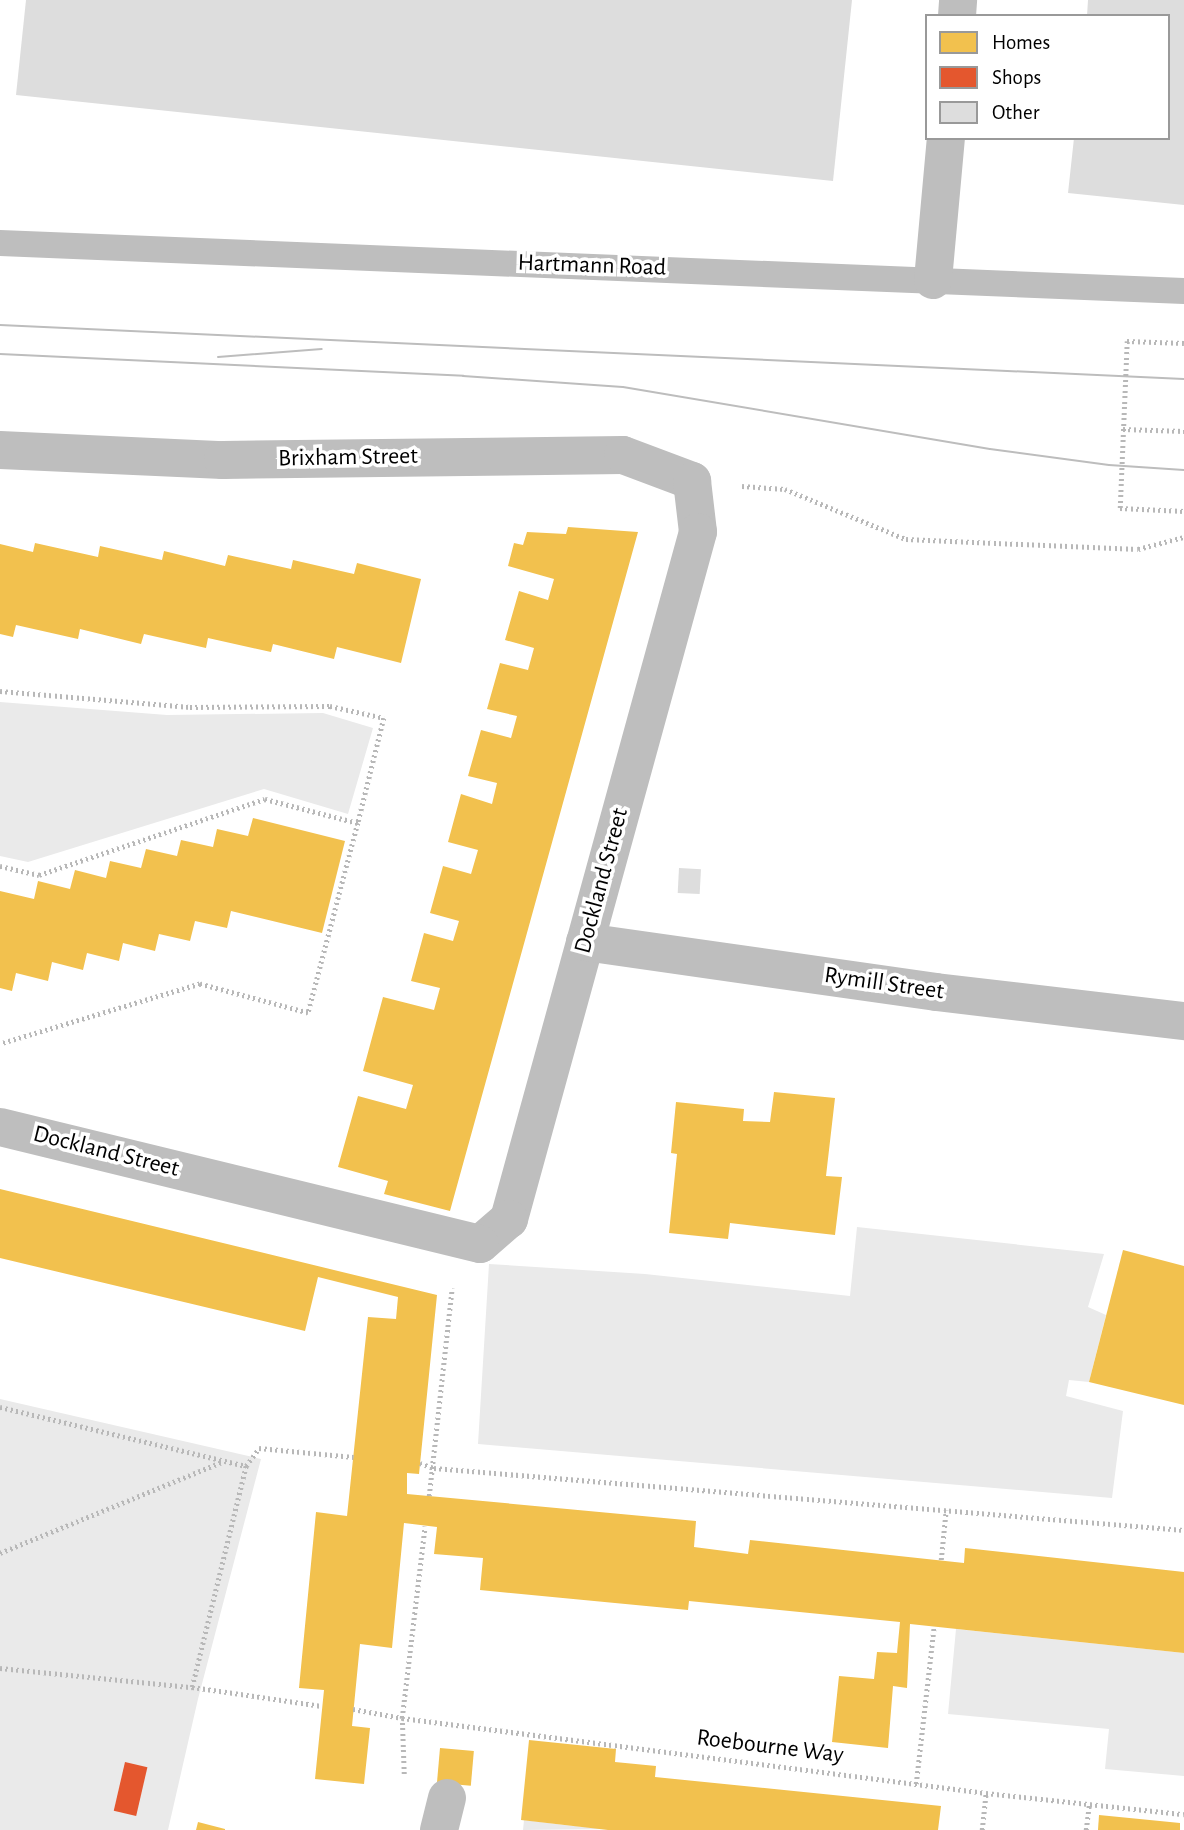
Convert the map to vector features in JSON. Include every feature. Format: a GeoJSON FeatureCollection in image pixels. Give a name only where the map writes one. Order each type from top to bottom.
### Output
{"type":"FeatureCollection","features":[{"type":"Feature","properties":{"kind":"street"},"geometry":{"type":"LineString","coordinates":[[933,280],[946,140]]}},
{"type":"Feature","properties":{"kind":"street","name":"Brixham Street"},"geometry":{"type":"LineString","coordinates":[[0,450],[223,460],[623,455],[692,481]]}},
{"type":"Feature","properties":{"kind":"street","name":"Dockland Street"},"geometry":{"type":"LineString","coordinates":[[0,1127],[480,1244],[509,1219],[698,531],[692,481]]}},
{"type":"Feature","properties":{"kind":"street","name":"Rymill Street"},"geometry":{"type":"LineString","coordinates":[[585,942],[936,992],[1184,1021]]}},
{"type":"Feature","properties":{"kind":"lane","name":"Hartmann Road"},"geometry":{"type":"LineString","coordinates":[[0,243],[1184,291]]}},
{"type":"Feature","properties":{"kind":"path"},"geometry":{"type":"LineString","coordinates":[[1184,343],[1127,341],[1120,508],[1184,511]]}},
{"type":"Feature","properties":{"kind":"path"},"geometry":{"type":"LineString","coordinates":[[1123,429],[1184,431]]}},
{"type":"Feature","properties":{"kind":"path"},"geometry":{"type":"LineString","coordinates":[[737,485],[785,489],[905,539],[1138,549],[1184,537]]}},
{"type":"Feature","properties":{"kind":"path"},"geometry":{"type":"LineString","coordinates":[[0,691],[190,707],[330,706],[384,718],[308,1013],[200,984],[0,1045]]}},
{"type":"Feature","properties":{"kind":"path"},"geometry":{"type":"LineString","coordinates":[[0,866],[39,875],[265,799],[358,823]]}},
{"type":"Feature","properties":{"kind":"path"},"geometry":{"type":"LineString","coordinates":[[429,1496],[456,1238]]}},
{"type":"Feature","properties":{"kind":"path"},"geometry":{"type":"LineString","coordinates":[[0,1407],[246,1466]]}},
{"type":"Feature","properties":{"kind":"path"},"geometry":{"type":"LineString","coordinates":[[192,1687],[246,1466],[259,1448],[354,1457]]}},
{"type":"Feature","properties":{"kind":"path"},"geometry":{"type":"LineString","coordinates":[[0,1553],[223,1462]]}},
{"type":"Feature","properties":{"kind":"path"},"geometry":{"type":"LineString","coordinates":[[419,1463],[434,1468],[1184,1530]]}},
{"type":"Feature","properties":{"kind":"path"},"geometry":{"type":"LineString","coordinates":[[941,1560],[946,1510]]}},
{"type":"Feature","properties":{"kind":"path"},"geometry":{"type":"LineString","coordinates":[[405,1781],[402,1718],[425,1526]]}},
{"type":"Feature","properties":{"kind":"path"},"geometry":{"type":"LineString","coordinates":[[916,1784],[934,1627]]}},
{"type":"Feature","properties":{"kind":"path"},"geometry":{"type":"LineString","coordinates":[[0,1668],[235,1692],[322,1706]]}},
{"type":"Feature","properties":{"kind":"path","name":"Roebourne Way"},"geometry":{"type":"LineString","coordinates":[[353,1709],[402,1718],[986,1793],[1184,1814]]}},
{"type":"Feature","properties":{"kind":"path"},"geometry":{"type":"LineString","coordinates":[[982,1830],[986,1793]]}},
{"type":"Feature","properties":{"kind":"path"},"geometry":{"type":"LineString","coordinates":[[1086,1830],[1089,1804]]}},
{"type":"Feature","properties":{"kind":"shaded area"},"geometry":{"type":"Polygon","coordinates":[[[0,702],[167,715],[323,713],[373,728],[348,814],[264,789],[28,862],[0,856],[0,702]]]}},
{"type":"Feature","properties":{"kind":"shaded area"},"geometry":{"type":"Polygon","coordinates":[[[857,1227],[1104,1254],[1088,1307],[1106,1315],[1089,1382],[1069,1380],[1066,1396],[1123,1411],[1112,1498],[478,1444],[489,1264],[645,1274],[850,1296],[857,1227]]]}},
{"type":"Feature","properties":{"kind":"shaded area"},"geometry":{"type":"Polygon","coordinates":[[[0,1399],[261,1459],[198,1699],[168,1830],[0,1830],[0,1399]]]}},
{"type":"Feature","properties":{"kind":"shaded area"},"geometry":{"type":"Polygon","coordinates":[[[956,1629],[1184,1653],[1184,1776],[1105,1769],[1109,1729],[948,1714],[956,1629]]]}},
{"type":"Feature","properties":{"kind":"shaded area"},"geometry":{"type":"Polygon","coordinates":[[[524,1820],[564,1825],[608,1829],[523,1830],[524,1820]]]}},
{"type":"Feature","properties":{"kind":"building: Homes"},"geometry":{"type":"Polygon","coordinates":[[[568,527],[638,532],[450,1211],[384,1194],[388,1181],[338,1167],[358,1096],[406,1109],[413,1085],[363,1071],[383,997],[434,1010],[440,988],[411,981],[424,933],[453,941],[459,921],[430,913],[443,866],[471,874],[478,850],[448,842],[461,794],[492,804],[497,783],[468,776],[481,730],[511,738],[517,716],[487,709],[500,663],[528,670],[534,648],[505,640],[519,591],[548,600],[554,579],[508,566],[514,543],[523,545],[527,532],[566,534],[568,527]]]}},
{"type":"Feature","properties":{"kind":"building: Homes"},"geometry":{"type":"Polygon","coordinates":[[[35,543],[98,557],[100,546],[162,560],[164,551],[225,566],[228,555],[291,569],[293,560],[354,574],[357,563],[421,579],[401,663],[337,647],[334,659],[273,644],[271,652],[208,638],[206,648],[144,634],[141,644],[80,629],[78,639],[16,625],[13,637],[0,634],[0,544],[33,552],[35,543]]]}},
{"type":"Feature","properties":{"kind":"building: Homes"},"geometry":{"type":"Polygon","coordinates":[[[253,818],[345,841],[322,933],[231,911],[227,928],[195,921],[190,941],[159,934],[155,951],[123,943],[119,961],[87,953],[83,970],[52,962],[48,981],[16,973],[12,991],[0,988],[0,891],[34,899],[38,881],[70,889],[75,870],[106,878],[110,861],[141,868],[146,849],[177,856],[181,840],[213,847],[217,829],[248,836],[253,818]]]}},
{"type":"Feature","properties":{"kind":"building: Homes"},"geometry":{"type":"Polygon","coordinates":[[[774,1092],[835,1098],[826,1176],[842,1177],[835,1235],[730,1223],[728,1239],[669,1233],[677,1154],[671,1153],[676,1102],[744,1109],[743,1121],[770,1122],[774,1092]]]}},
{"type":"Feature","properties":{"kind":"building: Homes"},"geometry":{"type":"Polygon","coordinates":[[[0,1189],[437,1295],[419,1474],[407,1473],[407,1494],[696,1521],[694,1547],[748,1554],[750,1540],[964,1563],[965,1548],[1184,1572],[1184,1653],[910,1624],[907,1688],[893,1686],[888,1748],[832,1742],[839,1676],[874,1679],[877,1652],[897,1653],[900,1622],[689,1601],[688,1610],[480,1590],[483,1558],[434,1554],[437,1527],[404,1523],[392,1648],[360,1644],[352,1726],[370,1728],[364,1784],[315,1779],[324,1690],[299,1688],[316,1512],[347,1516],[368,1317],[396,1319],[398,1297],[318,1277],[305,1331],[0,1258],[0,1189]]]}},
{"type":"Feature","properties":{"kind":"building: Homes"},"geometry":{"type":"Polygon","coordinates":[[[1123,1250],[1184,1266],[1184,1405],[1089,1382],[1123,1250]]]}},
{"type":"Feature","properties":{"kind":"building: Homes"},"geometry":{"type":"Polygon","coordinates":[[[529,1740],[616,1749],[615,1762],[656,1766],[655,1777],[941,1806],[938,1830],[608,1830],[521,1820],[529,1740]]]}},
{"type":"Feature","properties":{"kind":"building: Homes"},"geometry":{"type":"Polygon","coordinates":[[[440,1748],[474,1751],[471,1786],[437,1783],[440,1748]]]}},
{"type":"Feature","properties":{"kind":"building: Homes"},"geometry":{"type":"Polygon","coordinates":[[[1099,1815],[1180,1823],[1180,1830],[1098,1830],[1099,1815]]]}},
{"type":"Feature","properties":{"kind":"building: Homes"},"geometry":{"type":"Polygon","coordinates":[[[198,1822],[225,1829],[225,1830],[196,1830],[198,1822]]]}},
{"type":"Feature","properties":{"kind":"building: Shops"},"geometry":{"type":"Polygon","coordinates":[[[125,1762],[147,1767],[136,1816],[114,1811],[125,1762]]]}},
{"type":"Feature","properties":{"kind":"building: Other"},"geometry":{"type":"Polygon","coordinates":[[[26,0],[852,0],[833,181],[16,95],[26,0]]]}},
{"type":"Feature","properties":{"kind":"building: Other"},"geometry":{"type":"Polygon","coordinates":[[[1088,0],[1184,0],[1184,205],[1068,193],[1074,140],[1170,140],[1170,14],[1087,14],[1088,0]]]}},
{"type":"Feature","properties":{"kind":"building: Other"},"geometry":{"type":"Polygon","coordinates":[[[679,868],[701,869],[700,894],[678,893],[679,868]]]}},
{"type":"Feature","properties":{"kind":"tram line"},"geometry":{"type":"LineString","coordinates":[[0,325],[1184,379]]}},
{"type":"Feature","properties":{"kind":"tram line"},"geometry":{"type":"LineString","coordinates":[[218,357],[322,349]]}},
{"type":"Feature","properties":{"kind":"tram line"},"geometry":{"type":"LineString","coordinates":[[0,354],[463,376],[623,387],[990,449],[1109,465],[1184,470]]}}]}
